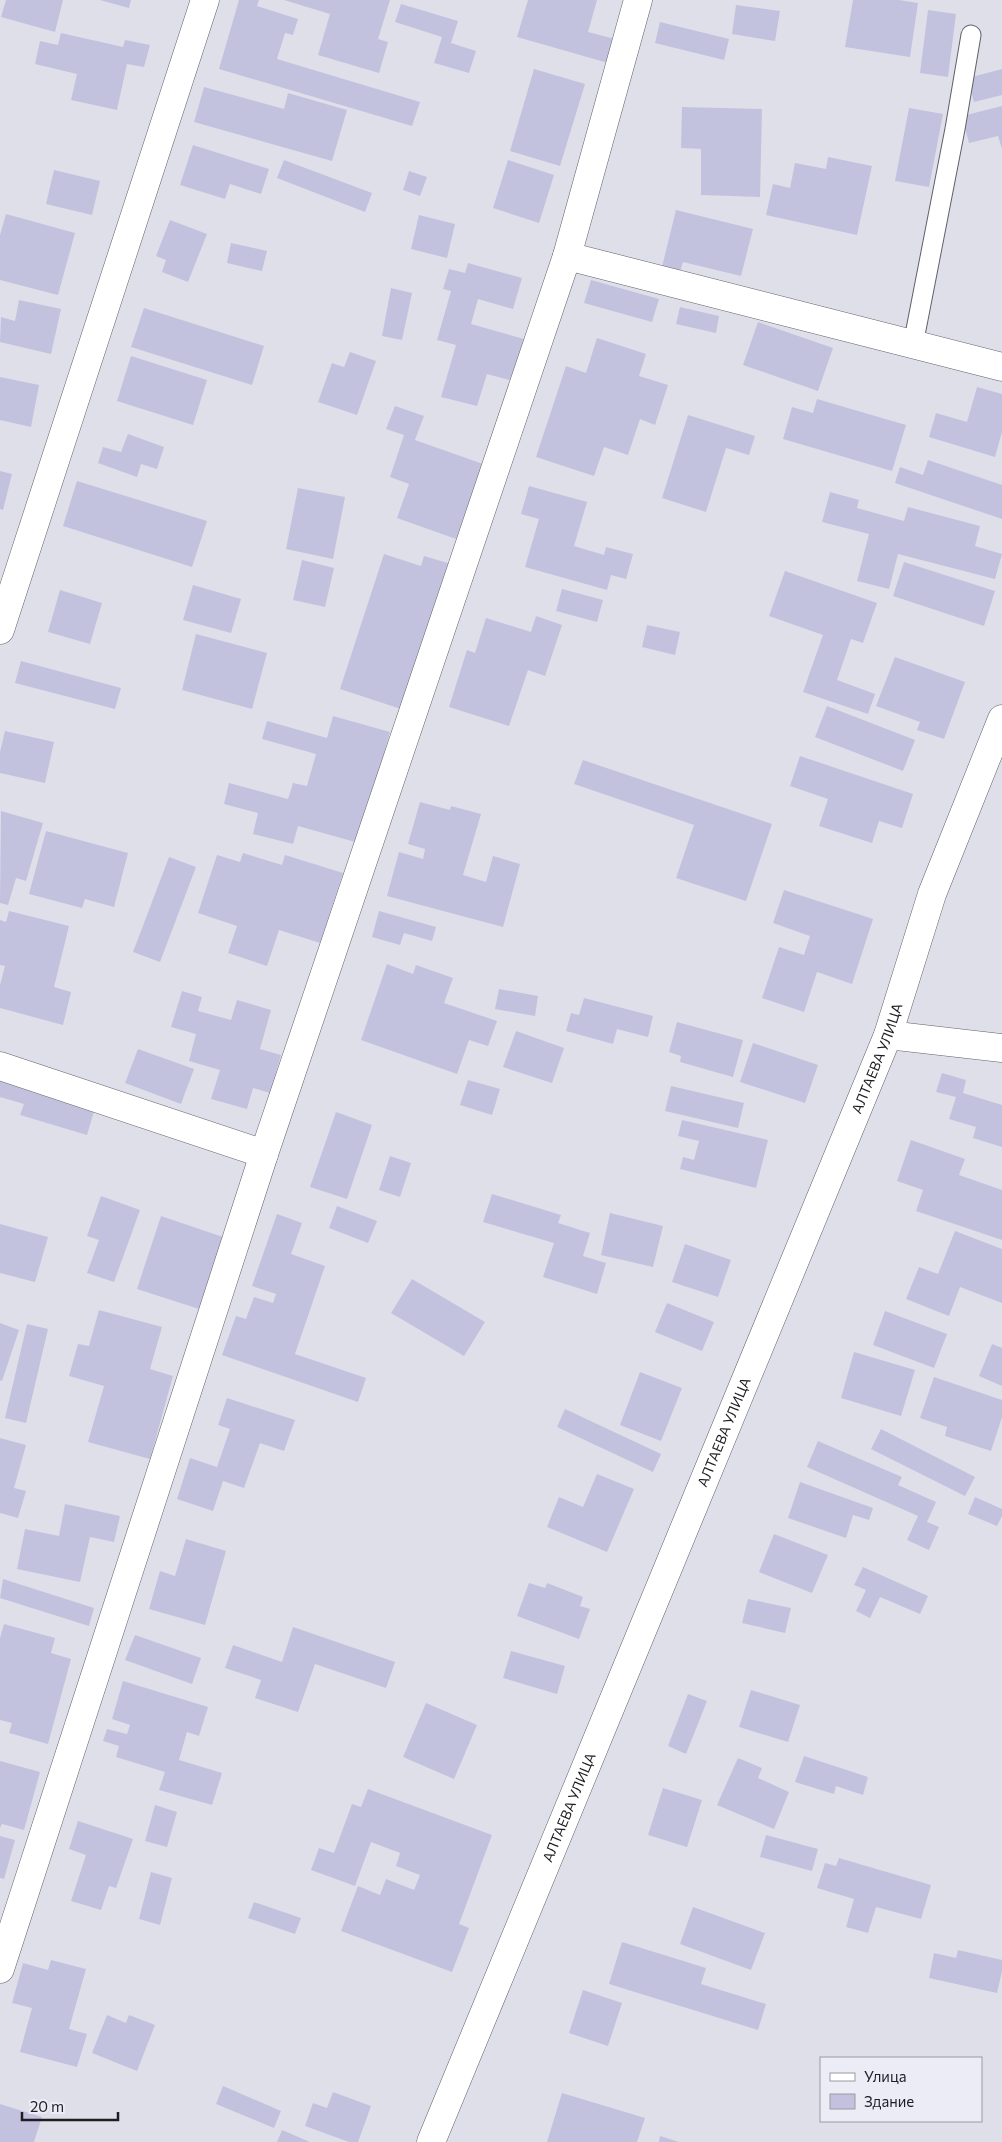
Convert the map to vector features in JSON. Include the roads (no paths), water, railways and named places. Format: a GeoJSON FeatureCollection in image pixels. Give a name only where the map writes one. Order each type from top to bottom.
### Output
{"type":"FeatureCollection","features":[{"type":"Feature","properties":{"kind":"street"},"geometry":{"type":"LineString","coordinates":[[0,630],[205,0]]}},
{"type":"Feature","properties":{"kind":"street"},"geometry":{"type":"LineString","coordinates":[[0,1969],[264,1154],[567,256],[638,0]]}},
{"type":"Feature","properties":{"kind":"street"},"geometry":{"type":"LineString","coordinates":[[567,256],[1002,367]]}},
{"type":"Feature","properties":{"kind":"street","name":"АЛТАЕВА УЛИЦА"},"geometry":{"type":"LineString","coordinates":[[431,2142],[888,1035],[932,894],[1002,719]]}},
{"type":"Feature","properties":{"kind":"street"},"geometry":{"type":"LineString","coordinates":[[888,1035],[1002,1048]]}},
{"type":"Feature","properties":{"kind":"street"},"geometry":{"type":"LineString","coordinates":[[0,1066],[264,1154]]}},
{"type":"Feature","properties":{"kind":"lane"},"geometry":{"type":"LineString","coordinates":[[912,345],[955,129],[971,35]]}}]}
